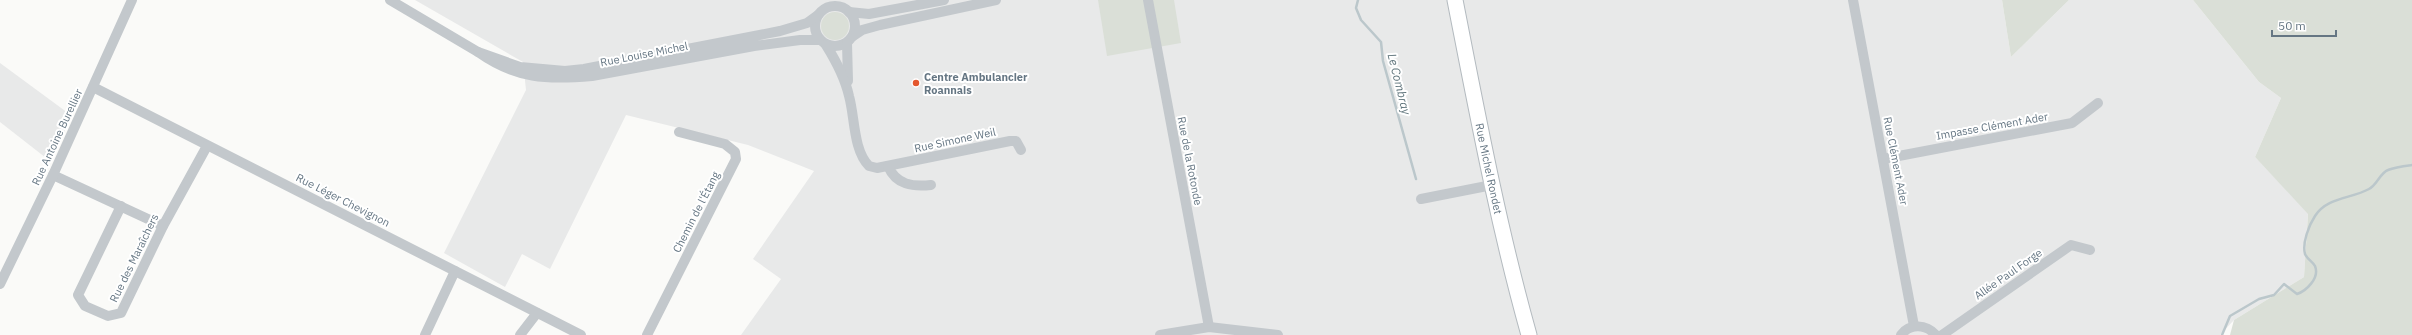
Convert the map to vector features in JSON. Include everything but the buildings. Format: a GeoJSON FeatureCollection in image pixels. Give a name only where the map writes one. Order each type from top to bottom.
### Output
{"type":"FeatureCollection","features":[{"type":"Feature","properties":{"kind":"street","name":"Rue Antoine Burellier"},"geometry":{"type":"LineString","coordinates":[[0,284],[53,175],[132,0]]}},
{"type":"Feature","properties":{"kind":"street","name":"Rue Louise Michel"},"geometry":{"type":"LineString","coordinates":[[390,0],[478,52],[497,66],[517,73],[567,78],[592,76],[754,46],[823,42]]}},
{"type":"Feature","properties":{"kind":"street"},"geometry":{"type":"LineString","coordinates":[[944,0],[869,14],[843,6],[821,8],[815,28],[823,42],[837,47],[850,40],[862,30],[996,0]]}},
{"type":"Feature","properties":{"kind":"street","name":"Rue de la Rotonde"},"geometry":{"type":"LineString","coordinates":[[1148,0],[1209,326]]}},
{"type":"Feature","properties":{"kind":"street","name":"Rue Michel Rondet"},"geometry":{"type":"LineString","coordinates":[[1455,0],[1492,185],[1515,285],[1529,335]]}},
{"type":"Feature","properties":{"kind":"street","name":"Rue Clément Ader"},"geometry":{"type":"LineString","coordinates":[[1854,0],[1914,326]]}},
{"type":"Feature","properties":{"kind":"street"},"geometry":{"type":"LineString","coordinates":[[843,6],[855,24],[846,61],[849,95]]}},
{"type":"Feature","properties":{"kind":"street","name":"Rue Louise Michel"},"geometry":{"type":"LineString","coordinates":[[478,52],[520,67],[565,71],[578,70],[780,31],[807,23],[821,8]]}},
{"type":"Feature","properties":{"kind":"street","name":"Rue Simone Weil"},"geometry":{"type":"LineString","coordinates":[[823,42],[836,62],[849,95],[861,156],[869,166],[888,166],[1010,141],[1016,141],[1021,150]]}},
{"type":"Feature","properties":{"kind":"street","name":"Rue Léger Chevignon"},"geometry":{"type":"LineString","coordinates":[[93,87],[581,335]]}},
{"type":"Feature","properties":{"kind":"street","name":"Impasse Clément Ader"},"geometry":{"type":"LineString","coordinates":[[1883,158],[2072,123],[2098,103]]}},
{"type":"Feature","properties":{"kind":"street","name":"Chemin de l'Étang"},"geometry":{"type":"LineString","coordinates":[[647,335],[736,159],[735,152],[725,144],[680,132]]}},
{"type":"Feature","properties":{"kind":"street","name":"Rue des Maraîchers"},"geometry":{"type":"LineString","coordinates":[[121,206],[78,295],[84,306],[108,316],[121,313],[163,226],[207,146]]}},
{"type":"Feature","properties":{"kind":"street"},"geometry":{"type":"LineString","coordinates":[[888,166],[898,180],[915,187],[931,185]]}},
{"type":"Feature","properties":{"kind":"street"},"geometry":{"type":"LineString","coordinates":[[53,175],[163,226]]}},
{"type":"Feature","properties":{"kind":"street"},"geometry":{"type":"LineString","coordinates":[[1421,199],[1492,185]]}},
{"type":"Feature","properties":{"kind":"street","name":"Allée Paul Forge"},"geometry":{"type":"LineString","coordinates":[[1942,335],[2071,244],[2090,250]]}},
{"type":"Feature","properties":{"kind":"street"},"geometry":{"type":"LineString","coordinates":[[425,335],[455,271]]}},
{"type":"Feature","properties":{"kind":"street"},"geometry":{"type":"LineString","coordinates":[[520,335],[537,313]]}},
{"type":"Feature","properties":{"kind":"street"},"geometry":{"type":"LineString","coordinates":[[1160,335],[1209,326],[1244,333],[1278,335]]}},
{"type":"Feature","properties":{"kind":"street"},"geometry":{"type":"LineString","coordinates":[[1901,335],[1914,326],[1926,327],[1936,335]]}},
{"type":"Feature","properties":{"kind":"shaded area"},"geometry":{"type":"Polygon","coordinates":[[[415,0],[2002,0],[2011,57],[2069,0],[2193,0],[2259,82],[2281,98],[2255,157],[2308,213],[2304,277],[2234,320],[2220,335],[741,335],[781,279],[753,259],[814,171],[748,145],[626,115],[550,269],[522,254],[505,287],[444,253],[526,90],[523,62],[415,0]]]}},
{"type":"Feature","properties":{"kind":"shaded area"},"geometry":{"type":"Polygon","coordinates":[[[1098,0],[1174,0],[1181,43],[1107,56],[1098,0]]]}},
{"type":"Feature","properties":{"kind":"shaded area"},"geometry":{"type":"Polygon","coordinates":[[[2002,0],[2069,0],[2011,57],[2002,0]]]}},
{"type":"Feature","properties":{"kind":"shaded area"},"geometry":{"type":"Polygon","coordinates":[[[2193,0],[2412,0],[2412,335],[2230,335],[2234,320],[2304,277],[2308,214],[2255,157],[2281,98],[2259,82],[2193,0]]]}},
{"type":"Feature","properties":{"kind":"shaded area"},"geometry":{"type":"Polygon","coordinates":[[[835,12],[841,13],[845,16],[848,20],[848,32],[845,36],[841,39],[835,40],[829,39],[825,36],[822,32],[821,26],[822,20],[825,16],[829,13],[835,12]]]}},
{"type":"Feature","properties":{"kind":"shaded area"},"geometry":{"type":"Polygon","coordinates":[[[0,63],[72,116],[50,161],[0,122],[0,63]]]}},
{"type":"Feature","properties":{"kind":"waterway","name":"Le Combray"},"geometry":{"type":"LineString","coordinates":[[1358,0],[1356,8],[1361,20],[1381,42],[1383,61],[1416,179]]}},
{"type":"Feature","properties":{"kind":"waterway"},"geometry":{"type":"LineString","coordinates":[[2222,335],[2230,316],[2259,299],[2274,295],[2284,284],[2297,294],[2308,287],[2314,279],[2316,271],[2315,266],[2305,254],[2304,245],[2310,224],[2320,210],[2326,205],[2369,189],[2388,170],[2412,165]]}},
{"type":"Feature","properties":{"kind":"place","name":"Centre Ambulancier Roannais"},"geometry":{"type":"Point","coordinates":[916,83]}}]}
